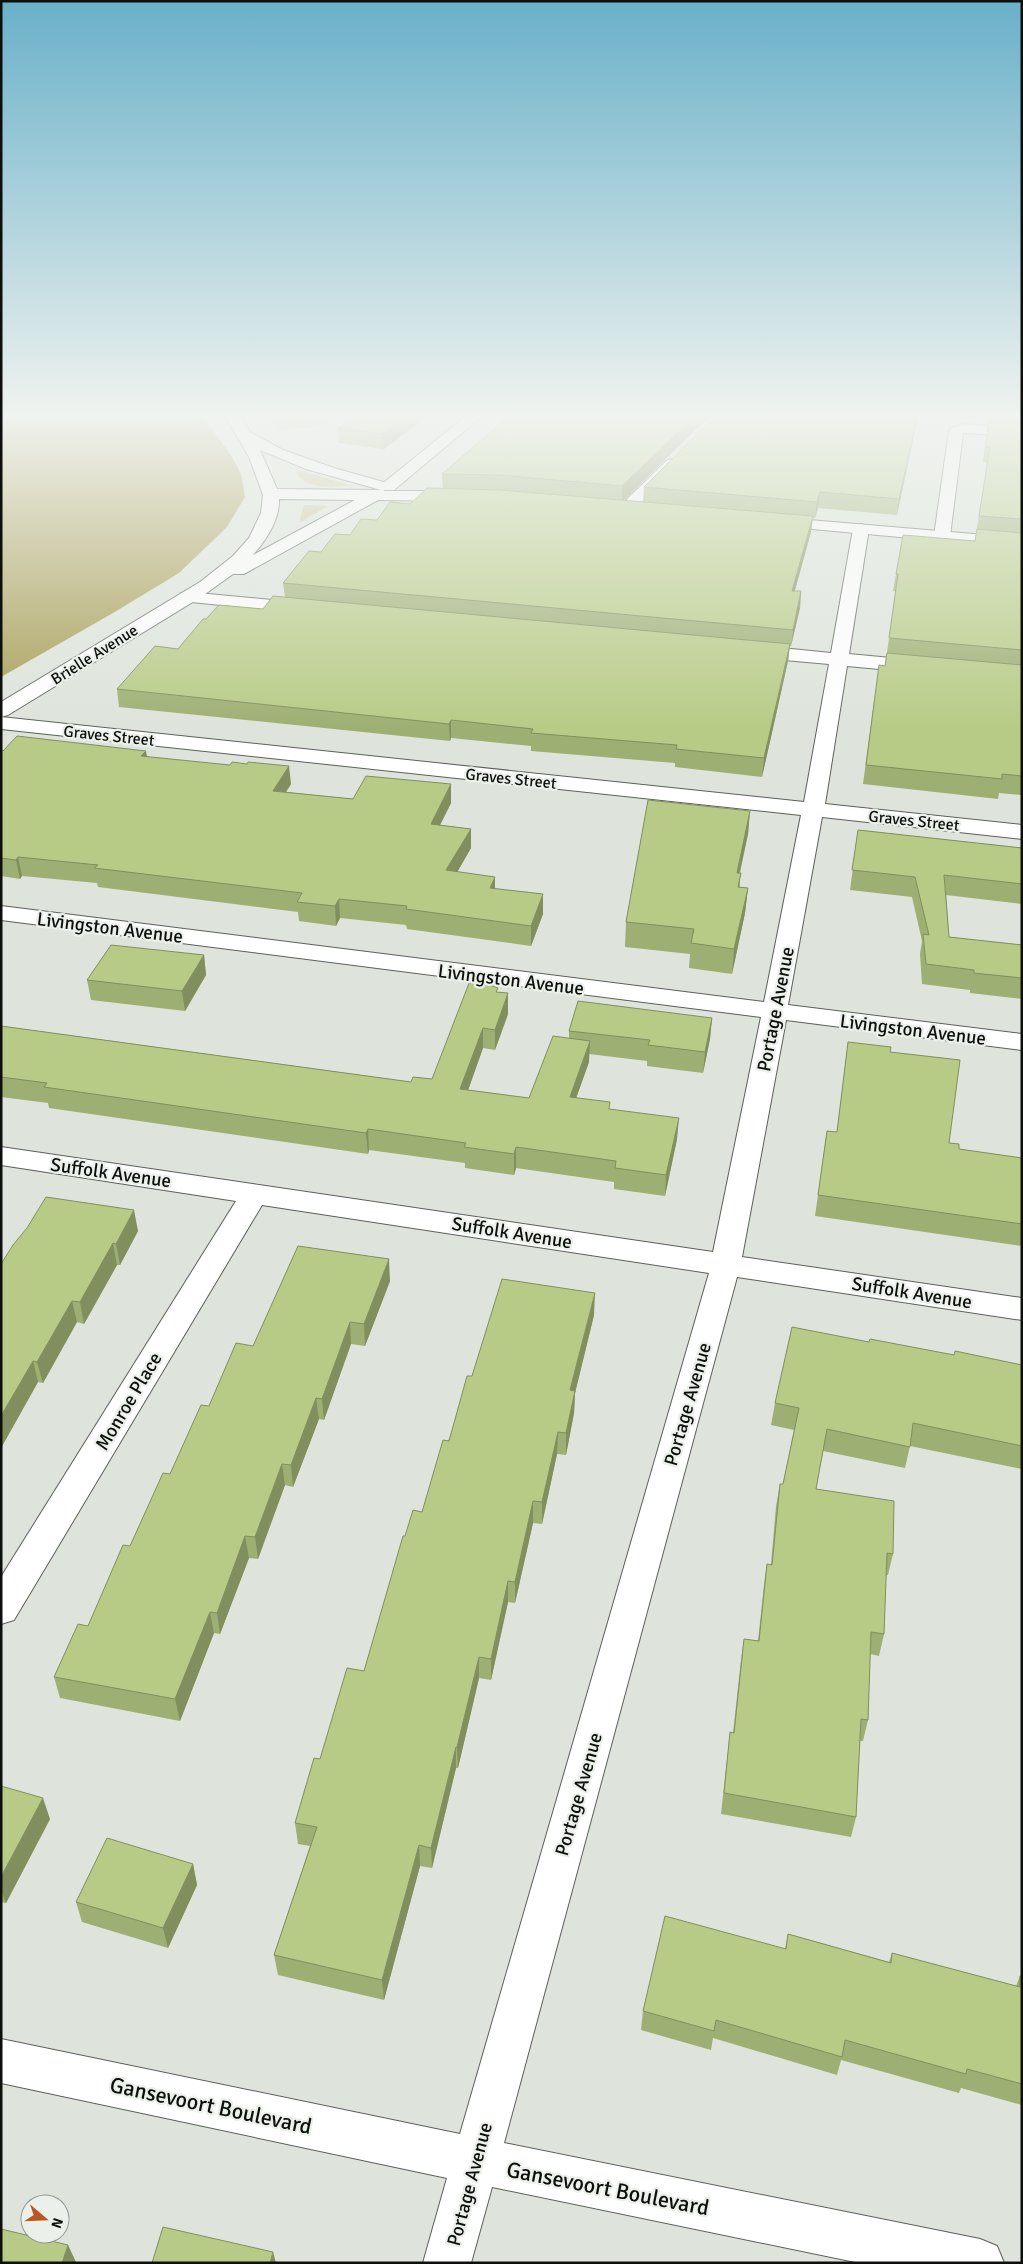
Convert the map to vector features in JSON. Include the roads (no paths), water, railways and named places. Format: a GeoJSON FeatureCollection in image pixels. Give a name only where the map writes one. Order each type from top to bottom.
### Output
{"type":"FeatureCollection","features":[{"type":"Feature","properties":{"kind":"street","name":"Brielle Avenue"},"geometry":{"type":"LineString","coordinates":[[1,711],[226,571],[255,542],[268,518]]}},
{"type":"Feature","properties":{"kind":"street","name":"Brielle Avenue"},"geometry":{"type":"LineString","coordinates":[[187,597],[334,518]]}},
{"type":"Feature","properties":{"kind":"street"},"geometry":{"type":"LineString","coordinates":[[942,536],[944,518]]}},
{"type":"Feature","properties":{"kind":"street"},"geometry":{"type":"LineString","coordinates":[[763,521],[1022,543]]}},
{"type":"Feature","properties":{"kind":"street","name":"Portage Avenue"},"geometry":{"type":"LineString","coordinates":[[447,2263],[726,1264],[813,810],[861,529]]}},
{"type":"Feature","properties":{"kind":"street"},"geometry":{"type":"LineString","coordinates":[[187,597],[317,610]]}},
{"type":"Feature","properties":{"kind":"street"},"geometry":{"type":"LineString","coordinates":[[732,649],[937,668]]}},
{"type":"Feature","properties":{"kind":"street","name":"Graves Street"},"geometry":{"type":"LineString","coordinates":[[1,723],[1022,832]]}},
{"type":"Feature","properties":{"kind":"street","name":"Livingston Avenue"},"geometry":{"type":"LineString","coordinates":[[1,914],[1022,1042]]}},
{"type":"Feature","properties":{"kind":"street","name":"Suffolk Avenue"},"geometry":{"type":"LineString","coordinates":[[1,1156],[1022,1309]]}},
{"type":"Feature","properties":{"kind":"street","name":"Monroe Place"},"geometry":{"type":"LineString","coordinates":[[1,1610],[255,1194]]}},
{"type":"Feature","properties":{"kind":"street","name":"Gansevoort Boulevard"},"geometry":{"type":"LineString","coordinates":[[1,2061],[476,2161],[980,2263]]}}]}
